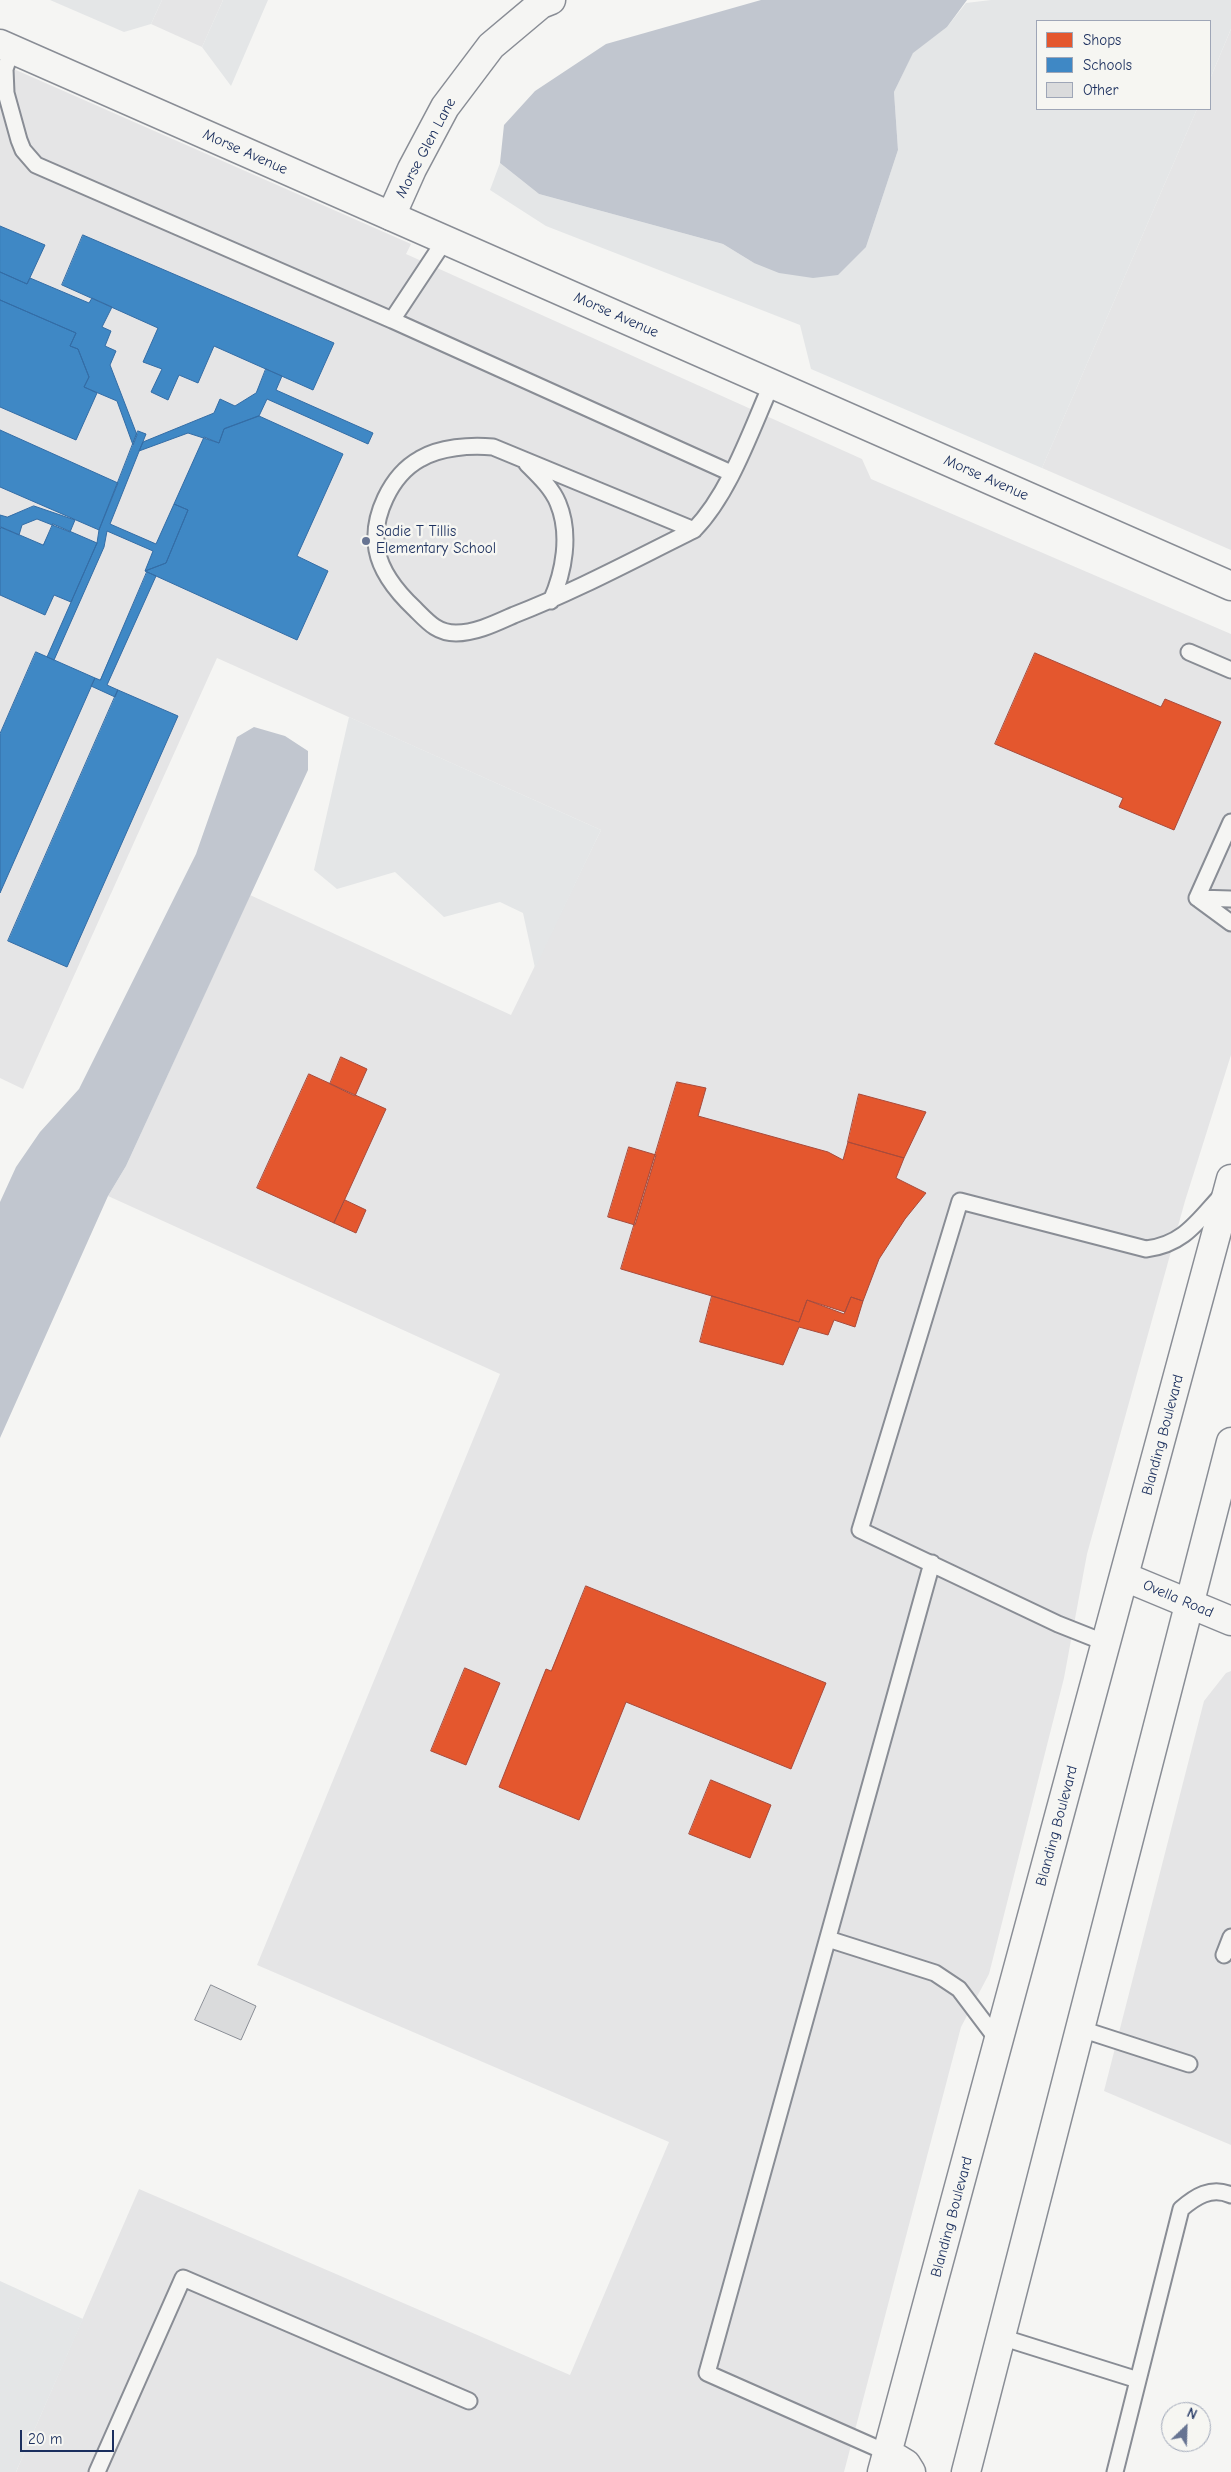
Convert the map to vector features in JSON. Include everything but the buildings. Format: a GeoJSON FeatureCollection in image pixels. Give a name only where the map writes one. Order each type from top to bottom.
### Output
{"type":"FeatureCollection","features":[{"type":"Feature","properties":{"kind":"main road","name":"Morse Glen Lane"},"geometry":{"type":"LineString","coordinates":[[391,216],[412,169],[445,106],[491,46],[541,4],[551,0]]}},
{"type":"Feature","properties":{"kind":"main road","name":"Morse Avenue"},"geometry":{"type":"LineString","coordinates":[[6,47],[1231,586]]}},
{"type":"Feature","properties":{"kind":"main road","name":"Blanding Boulevard"},"geometry":{"type":"LineString","coordinates":[[885,2462],[1230,1184]]}},
{"type":"Feature","properties":{"kind":"main road"},"geometry":{"type":"LineString","coordinates":[[966,2472],[1231,1442]]}},
{"type":"Feature","properties":{"kind":"main road","name":"Ovella Road"},"geometry":{"type":"LineString","coordinates":[[1125,1577],[1231,1621]]}},
{"type":"Feature","properties":{"kind":"main road"},"geometry":{"type":"LineString","coordinates":[[885,2462],[906,2464],[911,2472]]}},
{"type":"Feature","properties":{"kind":"lane"},"geometry":{"type":"LineString","coordinates":[[6,47],[6,92],[18,140],[23,150],[36,165],[392,320],[731,473]]}},
{"type":"Feature","properties":{"kind":"lane"},"geometry":{"type":"LineString","coordinates":[[392,320],[445,240]]}},
{"type":"Feature","properties":{"kind":"lane"},"geometry":{"type":"LineString","coordinates":[[694,530],[493,447],[461,447],[421,458],[410,466],[391,488],[378,520],[376,536],[382,566],[404,599],[434,627],[442,631],[465,632],[481,628],[550,601],[694,530],[712,509],[731,473],[772,383]]}},
{"type":"Feature","properties":{"kind":"lane"},"geometry":{"type":"LineString","coordinates":[[522,459],[552,492],[558,503],[563,521],[563,559],[558,584],[550,601]]}},
{"type":"Feature","properties":{"kind":"lane"},"geometry":{"type":"LineString","coordinates":[[1189,652],[1231,670]]}},
{"type":"Feature","properties":{"kind":"lane"},"geometry":{"type":"LineString","coordinates":[[1197,898],[1231,822]]}},
{"type":"Feature","properties":{"kind":"lane"},"geometry":{"type":"LineString","coordinates":[[1197,898],[1231,899]]}},
{"type":"Feature","properties":{"kind":"lane"},"geometry":{"type":"LineString","coordinates":[[1197,898],[1231,923]]}},
{"type":"Feature","properties":{"kind":"lane"},"geometry":{"type":"LineString","coordinates":[[1106,1643],[1058,1624],[860,1530],[960,1200],[1146,1249],[1160,1247],[1178,1240],[1230,1184]]}},
{"type":"Feature","properties":{"kind":"lane"},"geometry":{"type":"LineString","coordinates":[[885,2462],[707,2373],[932,1563]]}},
{"type":"Feature","properties":{"kind":"lane"},"geometry":{"type":"LineString","coordinates":[[1224,1955],[1231,1937]]}},
{"type":"Feature","properties":{"kind":"lane"},"geometry":{"type":"LineString","coordinates":[[828,1939],[935,1973],[959,1990],[999,2042]]}},
{"type":"Feature","properties":{"kind":"lane"},"geometry":{"type":"LineString","coordinates":[[1081,2029],[1189,2064]]}},
{"type":"Feature","properties":{"kind":"lane"},"geometry":{"type":"LineString","coordinates":[[1115,2472],[1181,2209],[1199,2194],[1225,2192],[1231,2195]]}},
{"type":"Feature","properties":{"kind":"lane"},"geometry":{"type":"LineString","coordinates":[[97,2472],[183,2278],[469,2401]]}},
{"type":"Feature","properties":{"kind":"lane"},"geometry":{"type":"LineString","coordinates":[[1001,2337],[1138,2380]]}},
{"type":"Feature","properties":{"kind":"shaded area"},"geometry":{"type":"Polygon","coordinates":[[[50,0],[162,0],[151,24],[124,32],[50,0]]]}},
{"type":"Feature","properties":{"kind":"shaded area"},"geometry":{"type":"Polygon","coordinates":[[[162,0],[223,0],[202,47],[151,24],[162,0]]]}},
{"type":"Feature","properties":{"kind":"shaded area"},"geometry":{"type":"Polygon","coordinates":[[[223,0],[268,0],[231,86],[202,47],[223,0]]]}},
{"type":"Feature","properties":{"kind":"shaded area"},"geometry":{"type":"Polygon","coordinates":[[[761,0],[967,0],[947,27],[913,53],[894,92],[898,150],[866,247],[838,275],[813,278],[779,273],[754,263],[723,244],[539,194],[500,163],[504,125],[535,91],[606,44],[761,0]]]}},
{"type":"Feature","properties":{"kind":"shaded area"},"geometry":{"type":"Polygon","coordinates":[[[991,0],[1231,0],[1231,29],[1211,77],[1211,20],[1036,20],[1036,110],[1197,110],[1042,468],[811,369],[800,325],[546,226],[490,190],[500,163],[539,194],[723,244],[754,263],[866,247],[898,150],[894,92],[913,52],[947,27],[966,3],[991,0]]]}},
{"type":"Feature","properties":{"kind":"shaded area"},"geometry":{"type":"Polygon","coordinates":[[[1231,29],[1231,550],[1042,468],[1197,110],[1211,110],[1211,77],[1231,29]]]}},
{"type":"Feature","properties":{"kind":"shaded area"},"geometry":{"type":"Polygon","coordinates":[[[0,63],[411,244],[406,254],[862,459],[871,479],[1231,634],[1231,1055],[1185,1201],[1087,1554],[1064,1678],[989,1974],[961,2027],[844,2472],[16,2472],[139,2189],[570,2375],[669,2142],[257,1965],[500,1374],[108,1196],[126,1166],[250,895],[511,1015],[601,830],[217,658],[23,1089],[0,1078],[0,63]]]}},
{"type":"Feature","properties":{"kind":"shaded area"},"geometry":{"type":"Polygon","coordinates":[[[349,717],[601,830],[535,968],[523,913],[500,902],[444,917],[395,872],[337,889],[314,870],[349,717]]]}},
{"type":"Feature","properties":{"kind":"shaded area"},"geometry":{"type":"Polygon","coordinates":[[[254,727],[285,736],[308,751],[308,770],[126,1166],[108,1196],[0,1438],[0,1202],[16,1167],[40,1132],[79,1089],[196,854],[237,737],[254,727]]]}},
{"type":"Feature","properties":{"kind":"shaded area"},"geometry":{"type":"Polygon","coordinates":[[[1231,1671],[1231,2145],[1104,2091],[1204,1701],[1226,1673],[1231,1671]]]}},
{"type":"Feature","properties":{"kind":"shaded area"},"geometry":{"type":"Polygon","coordinates":[[[0,2281],[83,2319],[16,2472],[0,2472],[0,2281]]]}},
{"type":"Feature","properties":{"kind":"place","name":"Sadie T Tillis Elementary School"},"geometry":{"type":"Point","coordinates":[366,541]}}]}
